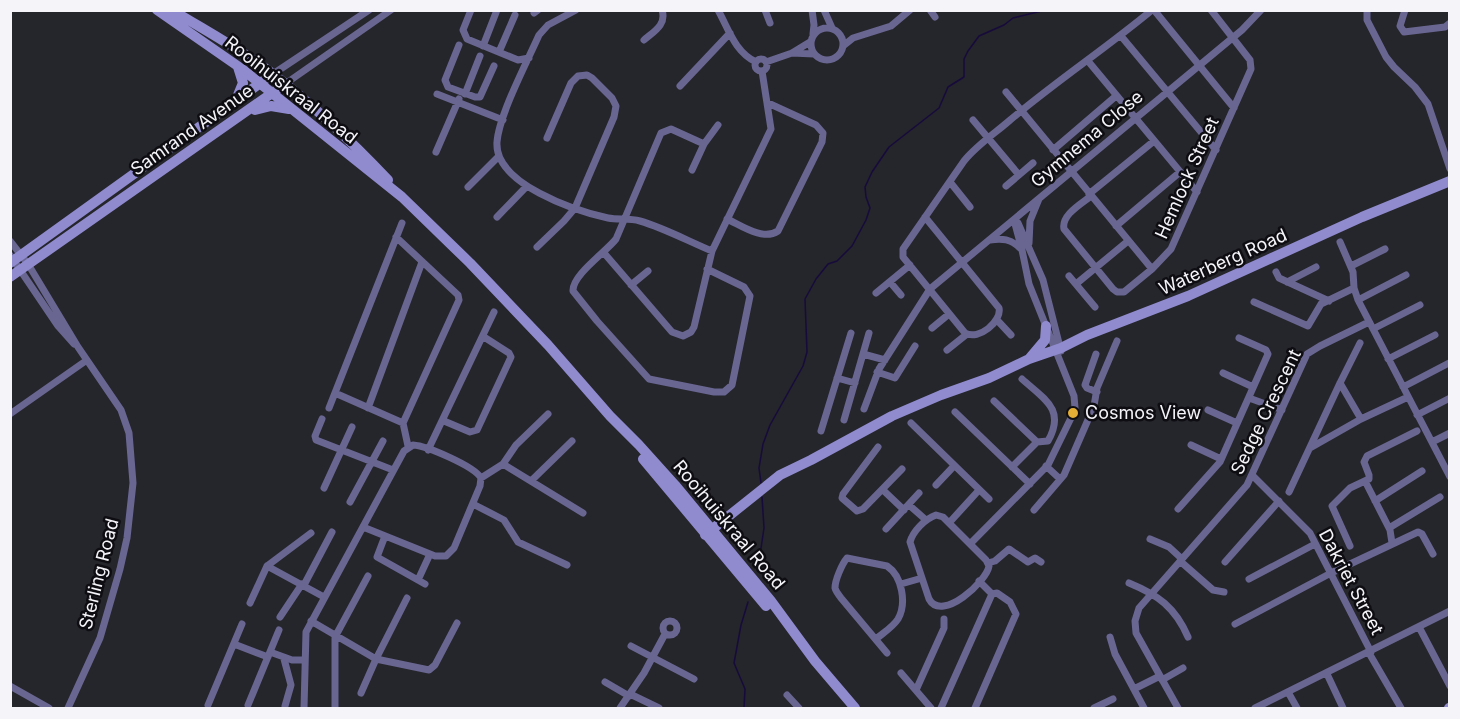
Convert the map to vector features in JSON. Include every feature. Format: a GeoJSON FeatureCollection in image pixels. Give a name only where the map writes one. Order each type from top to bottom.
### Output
{"type":"FeatureCollection","features":[{"type":"Feature","properties":{"kind":"main road","name":"Rooihuiskraal Road"},"geometry":{"type":"LineString","coordinates":[[158,10],[238,66],[402,197],[511,305],[610,416],[639,445],[709,532],[771,601],[815,661],[855,708]]}},
{"type":"Feature","properties":{"kind":"main road","name":"Rooihuiskraal Road"},"geometry":{"type":"LineString","coordinates":[[172,10],[273,74],[357,147],[402,197]]}},
{"type":"Feature","properties":{"kind":"main road"},"geometry":{"type":"LineString","coordinates":[[234,103],[243,83],[238,66]]}},
{"type":"Feature","properties":{"kind":"main road","name":"Samrand Avenue"},"geometry":{"type":"LineString","coordinates":[[17,263],[273,74]]}},
{"type":"Feature","properties":{"kind":"main road","name":"Samrand Avenue"},"geometry":{"type":"LineString","coordinates":[[17,263],[246,113],[285,84]]}},
{"type":"Feature","properties":{"kind":"main road"},"geometry":{"type":"LineString","coordinates":[[246,113],[271,106],[292,110]]}},
{"type":"Feature","properties":{"kind":"main road","name":"Waterberg Road"},"geometry":{"type":"LineString","coordinates":[[709,532],[768,483],[793,467],[811,460],[910,407],[989,378],[1007,368],[1198,292],[1362,217],[1449,181]]}},
{"type":"Feature","properties":{"kind":"main road"},"geometry":{"type":"LineString","coordinates":[[1029,359],[1045,340],[1046,326]]}},
{"type":"Feature","properties":{"kind":"street","name":"Samrand Avenue"},"geometry":{"type":"LineString","coordinates":[[273,74],[369,10]]}},
{"type":"Feature","properties":{"kind":"street","name":"Samrand Avenue"},"geometry":{"type":"LineString","coordinates":[[285,84],[391,10]]}},
{"type":"Feature","properties":{"kind":"street"},"geometry":{"type":"LineString","coordinates":[[471,10],[464,34],[467,39],[518,60],[529,58]]}},
{"type":"Feature","properties":{"kind":"street"},"geometry":{"type":"LineString","coordinates":[[483,46],[497,10]]}},
{"type":"Feature","properties":{"kind":"street"},"geometry":{"type":"LineString","coordinates":[[644,40],[662,23],[664,15],[662,10]]}},
{"type":"Feature","properties":{"kind":"street"},"geometry":{"type":"LineString","coordinates":[[718,10],[740,52],[756,62]]}},
{"type":"Feature","properties":{"kind":"street"},"geometry":{"type":"LineString","coordinates":[[765,10],[770,24]]}},
{"type":"Feature","properties":{"kind":"street"},"geometry":{"type":"LineString","coordinates":[[812,10],[814,25],[811,39],[814,54]]}},
{"type":"Feature","properties":{"kind":"street"},"geometry":{"type":"LineString","coordinates":[[824,10],[832,28],[839,34],[843,46]]}},
{"type":"Feature","properties":{"kind":"street"},"geometry":{"type":"LineString","coordinates":[[792,53],[814,54],[828,60],[838,56],[843,46],[853,38],[891,26],[910,10]]}},
{"type":"Feature","properties":{"kind":"street"},"geometry":{"type":"LineString","coordinates":[[930,10],[935,17]]}},
{"type":"Feature","properties":{"kind":"street"},"geometry":{"type":"LineString","coordinates":[[925,217],[999,308],[997,320],[978,335],[967,334],[949,314],[902,256],[902,250],[925,217],[970,154],[987,138],[1153,10],[1234,108]]}},
{"type":"Feature","properties":{"kind":"street","name":"Hemlock Street"},"geometry":{"type":"LineString","coordinates":[[1154,141],[1090,195],[1067,216],[1063,224],[1064,229],[1113,289],[1121,292],[1127,290],[1170,252],[1252,65],[1211,10]]}},
{"type":"Feature","properties":{"kind":"street","name":"Gymnema Close"},"geometry":{"type":"LineString","coordinates":[[864,410],[877,372],[930,289],[1233,38],[1261,10]]}},
{"type":"Feature","properties":{"kind":"street"},"geometry":{"type":"LineString","coordinates":[[1367,10],[1367,20],[1386,57],[1428,104],[1449,169]]}},
{"type":"Feature","properties":{"kind":"street"},"geometry":{"type":"LineString","coordinates":[[1405,10],[1400,26],[1404,32],[1445,27],[1449,23]]}},
{"type":"Feature","properties":{"kind":"street"},"geometry":{"type":"LineString","coordinates":[[574,11],[544,28],[502,120],[497,143],[499,156],[526,187],[575,208],[609,218],[647,223],[712,251]]}},
{"type":"Feature","properties":{"kind":"street"},"geometry":{"type":"LineString","coordinates":[[499,52],[515,15]]}},
{"type":"Feature","properties":{"kind":"street"},"geometry":{"type":"LineString","coordinates":[[756,62],[760,59],[766,62],[792,53],[811,39],[818,30],[832,28]]}},
{"type":"Feature","properties":{"kind":"street"},"geometry":{"type":"LineString","coordinates":[[680,86],[730,33]]}},
{"type":"Feature","properties":{"kind":"street"},"geometry":{"type":"LineString","coordinates":[[839,34],[861,35]]}},
{"type":"Feature","properties":{"kind":"street"},"geometry":{"type":"LineString","coordinates":[[1121,36],[1216,150]]}},
{"type":"Feature","properties":{"kind":"street"},"geometry":{"type":"LineString","coordinates":[[459,45],[445,82],[448,87],[480,97],[495,66]]}},
{"type":"Feature","properties":{"kind":"street"},"geometry":{"type":"LineString","coordinates":[[436,152],[480,56]]}},
{"type":"Feature","properties":{"kind":"street"},"geometry":{"type":"LineString","coordinates":[[1088,61],[1197,192]]}},
{"type":"Feature","properties":{"kind":"street"},"geometry":{"type":"LineString","coordinates":[[756,62],[757,70],[762,71]]}},
{"type":"Feature","properties":{"kind":"street"},"geometry":{"type":"LineString","coordinates":[[762,71],[767,68],[766,62]]}},
{"type":"Feature","properties":{"kind":"street"},"geometry":{"type":"LineString","coordinates":[[604,253],[672,332],[679,335],[691,333],[712,251],[770,132],[772,122],[762,71]]}},
{"type":"Feature","properties":{"kind":"street"},"geometry":{"type":"LineString","coordinates":[[537,247],[575,208],[614,117],[616,106],[612,98],[592,78],[587,75],[578,76],[571,83],[547,138]]}},
{"type":"Feature","properties":{"kind":"street"},"geometry":{"type":"LineString","coordinates":[[1006,92],[1152,269]]}},
{"type":"Feature","properties":{"kind":"street"},"geometry":{"type":"LineString","coordinates":[[437,94],[502,120]]}},
{"type":"Feature","properties":{"kind":"street"},"geometry":{"type":"LineString","coordinates":[[1053,150],[1116,96]]}},
{"type":"Feature","properties":{"kind":"street"},"geometry":{"type":"LineString","coordinates":[[727,219],[765,235],[773,235],[778,231],[822,142],[823,133],[816,125],[768,103]]}},
{"type":"Feature","properties":{"kind":"street"},"geometry":{"type":"LineString","coordinates":[[973,120],[1020,175]]}},
{"type":"Feature","properties":{"kind":"street"},"geometry":{"type":"LineString","coordinates":[[692,170],[704,144],[718,125]]}},
{"type":"Feature","properties":{"kind":"street"},"geometry":{"type":"LineString","coordinates":[[704,144],[671,129],[661,133],[616,239],[578,277],[573,286],[576,296],[649,379],[719,393],[727,391],[732,385],[750,296],[744,287],[707,269]]}},
{"type":"Feature","properties":{"kind":"street"},"geometry":{"type":"LineString","coordinates":[[468,187],[499,156]]}},
{"type":"Feature","properties":{"kind":"street"},"geometry":{"type":"LineString","coordinates":[[1006,186],[1033,163]]}},
{"type":"Feature","properties":{"kind":"street"},"geometry":{"type":"LineString","coordinates":[[1116,226],[1180,172]]}},
{"type":"Feature","properties":{"kind":"street"},"geometry":{"type":"LineString","coordinates":[[950,182],[970,207]]}},
{"type":"Feature","properties":{"kind":"street"},"geometry":{"type":"LineString","coordinates":[[497,217],[526,187]]}},
{"type":"Feature","properties":{"kind":"street"},"geometry":{"type":"LineString","coordinates":[[1040,197],[1030,221],[1026,249],[1029,284],[1046,326],[1059,349]]}},
{"type":"Feature","properties":{"kind":"street"},"geometry":{"type":"LineString","coordinates":[[1015,219],[1026,249],[1043,280],[1061,362],[1076,403],[1075,408]]}},
{"type":"Feature","properties":{"kind":"street"},"geometry":{"type":"LineString","coordinates":[[329,408],[402,223]]}},
{"type":"Feature","properties":{"kind":"street"},"geometry":{"type":"LineString","coordinates":[[304,708],[305,638],[311,621],[408,446],[403,423],[459,303],[458,295],[396,237]]}},
{"type":"Feature","properties":{"kind":"street"},"geometry":{"type":"LineString","coordinates":[[988,240],[998,238],[1008,240],[1026,249]]}},
{"type":"Feature","properties":{"kind":"street","name":"Sterling Road"},"geometry":{"type":"LineString","coordinates":[[10,241],[17,263],[87,360],[121,410],[128,426],[133,483],[127,538],[100,638],[68,708]]}},
{"type":"Feature","properties":{"kind":"street"},"geometry":{"type":"LineString","coordinates":[[1076,284],[1128,241]]}},
{"type":"Feature","properties":{"kind":"street"},"geometry":{"type":"LineString","coordinates":[[1340,242],[1351,266],[1358,300],[1448,472]]}},
{"type":"Feature","properties":{"kind":"street"},"geometry":{"type":"LineString","coordinates":[[1351,266],[1384,249]]}},
{"type":"Feature","properties":{"kind":"street"},"geometry":{"type":"LineString","coordinates":[[368,408],[422,262]]}},
{"type":"Feature","properties":{"kind":"street"},"geometry":{"type":"LineString","coordinates":[[876,293],[910,266]]}},
{"type":"Feature","properties":{"kind":"street"},"geometry":{"type":"LineString","coordinates":[[1287,282],[1316,267]]}},
{"type":"Feature","properties":{"kind":"street"},"geometry":{"type":"LineString","coordinates":[[631,285],[648,271]]}},
{"type":"Feature","properties":{"kind":"street"},"geometry":{"type":"LineString","coordinates":[[1276,272],[1279,278],[1329,301]]}},
{"type":"Feature","properties":{"kind":"street"},"geometry":{"type":"LineString","coordinates":[[1358,300],[1406,275]]}},
{"type":"Feature","properties":{"kind":"street"},"geometry":{"type":"LineString","coordinates":[[1069,276],[1095,307]]}},
{"type":"Feature","properties":{"kind":"street"},"geometry":{"type":"LineString","coordinates":[[890,282],[901,295]]}},
{"type":"Feature","properties":{"kind":"street"},"geometry":{"type":"LineString","coordinates":[[1254,302],[1307,326],[1311,323],[1319,306],[1354,288]]}},
{"type":"Feature","properties":{"kind":"street"},"geometry":{"type":"LineString","coordinates":[[1035,300],[1047,296]]}},
{"type":"Feature","properties":{"kind":"street"},"geometry":{"type":"LineString","coordinates":[[1373,329],[1420,305]]}},
{"type":"Feature","properties":{"kind":"street"},"geometry":{"type":"LineString","coordinates":[[428,450],[444,421],[494,312]]}},
{"type":"Feature","properties":{"kind":"street"},"geometry":{"type":"LineString","coordinates":[[932,328],[949,314]]}},
{"type":"Feature","properties":{"kind":"street"},"geometry":{"type":"LineString","coordinates":[[997,320],[1011,334]]}},
{"type":"Feature","properties":{"kind":"street","name":"Sedge Crescent"},"geometry":{"type":"LineString","coordinates":[[1178,708],[1137,636],[1135,627],[1139,608],[1242,492],[1253,476],[1309,352],[1369,322]]}},
{"type":"Feature","properties":{"kind":"street"},"geometry":{"type":"LineString","coordinates":[[821,430],[851,333]]}},
{"type":"Feature","properties":{"kind":"street"},"geometry":{"type":"LineString","coordinates":[[844,420],[869,333]]}},
{"type":"Feature","properties":{"kind":"street"},"geometry":{"type":"LineString","coordinates":[[947,350],[967,334]]}},
{"type":"Feature","properties":{"kind":"street"},"geometry":{"type":"LineString","coordinates":[[1388,359],[1435,335]]}},
{"type":"Feature","properties":{"kind":"street"},"geometry":{"type":"LineString","coordinates":[[444,421],[470,432],[477,430],[511,357],[509,353],[483,337]]}},
{"type":"Feature","properties":{"kind":"street"},"geometry":{"type":"LineString","coordinates":[[1178,509],[1221,459],[1269,352],[1239,338]]}},
{"type":"Feature","properties":{"kind":"street"},"geometry":{"type":"LineString","coordinates":[[1034,510],[1064,475],[1094,406],[1096,392],[1117,341]]}},
{"type":"Feature","properties":{"kind":"street"},"geometry":{"type":"LineString","coordinates":[[1289,492],[1360,343]]}},
{"type":"Feature","properties":{"kind":"street"},"geometry":{"type":"LineString","coordinates":[[877,372],[895,378],[915,346]]}},
{"type":"Feature","properties":{"kind":"street"},"geometry":{"type":"LineString","coordinates":[[863,354],[885,360]]}},
{"type":"Feature","properties":{"kind":"street"},"geometry":{"type":"LineString","coordinates":[[1096,354],[1085,385],[1096,392]]}},
{"type":"Feature","properties":{"kind":"street"},"geometry":{"type":"LineString","coordinates":[[10,414],[87,360]]}},
{"type":"Feature","properties":{"kind":"street"},"geometry":{"type":"LineString","coordinates":[[1403,387],[1449,363]]}},
{"type":"Feature","properties":{"kind":"street"},"geometry":{"type":"LineString","coordinates":[[1223,373],[1253,387]]}},
{"type":"Feature","properties":{"kind":"street"},"geometry":{"type":"LineString","coordinates":[[837,378],[855,383]]}},
{"type":"Feature","properties":{"kind":"street"},"geometry":{"type":"LineString","coordinates":[[1012,466],[1037,442],[1048,441],[1055,424],[1056,415],[1052,407],[1022,379]]}},
{"type":"Feature","properties":{"kind":"street"},"geometry":{"type":"LineString","coordinates":[[1340,383],[1361,419]]}},
{"type":"Feature","properties":{"kind":"street"},"geometry":{"type":"LineString","coordinates":[[335,393],[403,423]]}},
{"type":"Feature","properties":{"kind":"street"},"geometry":{"type":"LineString","coordinates":[[1310,448],[1361,419],[1408,397]]}},
{"type":"Feature","properties":{"kind":"street"},"geometry":{"type":"LineString","coordinates":[[1249,398],[1282,410]]}},
{"type":"Feature","properties":{"kind":"street"},"geometry":{"type":"LineString","coordinates":[[1417,415],[1449,398]]}},
{"type":"Feature","properties":{"kind":"street"},"geometry":{"type":"LineString","coordinates":[[994,401],[1037,442]]}},
{"type":"Feature","properties":{"kind":"street"},"geometry":{"type":"LineString","coordinates":[[1208,410],[1237,423]]}},
{"type":"Feature","properties":{"kind":"street"},"geometry":{"type":"LineString","coordinates":[[955,412],[1030,484]]}},
{"type":"Feature","properties":{"kind":"street"},"geometry":{"type":"LineString","coordinates":[[481,478],[504,464],[516,445],[548,414]]}},
{"type":"Feature","properties":{"kind":"street"},"geometry":{"type":"LineString","coordinates":[[970,544],[1046,466],[1071,418]]}},
{"type":"Feature","properties":{"kind":"street"},"geometry":{"type":"LineString","coordinates":[[322,419],[316,439],[393,470]]}},
{"type":"Feature","properties":{"kind":"street"},"geometry":{"type":"LineString","coordinates":[[911,423],[988,499]]}},
{"type":"Feature","properties":{"kind":"street"},"geometry":{"type":"LineString","coordinates":[[324,488],[352,427]]}},
{"type":"Feature","properties":{"kind":"street"},"geometry":{"type":"LineString","coordinates":[[1350,546],[1332,507],[1350,488],[1370,476],[1364,462],[1365,458],[1417,431]]}},
{"type":"Feature","properties":{"kind":"street"},"geometry":{"type":"LineString","coordinates":[[1431,442],[1449,433]]}},
{"type":"Feature","properties":{"kind":"street"},"geometry":{"type":"LineString","coordinates":[[350,502],[383,441]]}},
{"type":"Feature","properties":{"kind":"street"},"geometry":{"type":"LineString","coordinates":[[531,481],[572,441]]}},
{"type":"Feature","properties":{"kind":"street"},"geometry":{"type":"LineString","coordinates":[[408,446],[417,445],[472,469],[481,478]]}},
{"type":"Feature","properties":{"kind":"street"},"geometry":{"type":"LineString","coordinates":[[1191,445],[1221,459]]}},
{"type":"Feature","properties":{"kind":"street"},"geometry":{"type":"LineString","coordinates":[[878,447],[842,497],[855,510],[860,510],[883,490],[902,469]]}},
{"type":"Feature","properties":{"kind":"street"},"geometry":{"type":"LineString","coordinates":[[504,464],[583,513]]}},
{"type":"Feature","properties":{"kind":"street"},"geometry":{"type":"LineString","coordinates":[[936,485],[954,466]]}},
{"type":"Feature","properties":{"kind":"street"},"geometry":{"type":"LineString","coordinates":[[1046,466],[1060,479]]}},
{"type":"Feature","properties":{"kind":"street"},"geometry":{"type":"LineString","coordinates":[[1375,501],[1422,471]]}},
{"type":"Feature","properties":{"kind":"street","name":"Dakriet Street"},"geometry":{"type":"LineString","coordinates":[[1253,476],[1305,527],[1401,708]]}},
{"type":"Feature","properties":{"kind":"street"},"geometry":{"type":"LineString","coordinates":[[363,527],[442,557],[452,551],[473,504],[481,478]]}},
{"type":"Feature","properties":{"kind":"street"},"geometry":{"type":"LineString","coordinates":[[1365,481],[1389,528],[1392,543]]}},
{"type":"Feature","properties":{"kind":"street"},"geometry":{"type":"LineString","coordinates":[[883,490],[926,520]]}},
{"type":"Feature","properties":{"kind":"street"},"geometry":{"type":"LineString","coordinates":[[949,523],[980,490]]}},
{"type":"Feature","properties":{"kind":"street"},"geometry":{"type":"LineString","coordinates":[[886,529],[920,493]]}},
{"type":"Feature","properties":{"kind":"street"},"geometry":{"type":"LineString","coordinates":[[1389,528],[1440,497]]}},
{"type":"Feature","properties":{"kind":"street"},"geometry":{"type":"LineString","coordinates":[[1225,562],[1279,501]]}},
{"type":"Feature","properties":{"kind":"street"},"geometry":{"type":"LineString","coordinates":[[473,504],[504,520],[518,542],[567,566]]}},
{"type":"Feature","properties":{"kind":"street"},"geometry":{"type":"LineString","coordinates":[[936,514],[943,517],[970,544],[988,563],[988,572],[958,601],[941,607],[932,604],[910,542],[912,535],[926,520],[936,514]]}},
{"type":"Feature","properties":{"kind":"street"},"geometry":{"type":"LineString","coordinates":[[280,617],[303,584],[332,532]]}},
{"type":"Feature","properties":{"kind":"street"},"geometry":{"type":"LineString","coordinates":[[1235,624],[1331,573],[1420,532],[1433,554]]}},
{"type":"Feature","properties":{"kind":"street"},"geometry":{"type":"LineString","coordinates":[[250,603],[267,566],[311,533]]}},
{"type":"Feature","properties":{"kind":"street"},"geometry":{"type":"LineString","coordinates":[[385,536],[377,557],[421,582],[430,554]]}},
{"type":"Feature","properties":{"kind":"street"},"geometry":{"type":"LineString","coordinates":[[1150,539],[1168,546],[1213,590],[1224,592]]}},
{"type":"Feature","properties":{"kind":"street"},"geometry":{"type":"LineString","coordinates":[[1249,579],[1315,544]]}},
{"type":"Feature","properties":{"kind":"street"},"geometry":{"type":"LineString","coordinates":[[988,563],[995,561],[1010,549],[1028,562],[1035,558],[1041,562]]}},
{"type":"Feature","properties":{"kind":"street"},"geometry":{"type":"LineString","coordinates":[[876,639],[898,618],[902,608],[901,584],[887,566],[850,558],[844,561],[836,590],[887,653]]}},
{"type":"Feature","properties":{"kind":"street"},"geometry":{"type":"LineString","coordinates":[[267,566],[324,597]]}},
{"type":"Feature","properties":{"kind":"street"},"geometry":{"type":"LineString","coordinates":[[335,708],[335,637],[368,576]]}},
{"type":"Feature","properties":{"kind":"street"},"geometry":{"type":"LineString","coordinates":[[901,584],[922,578]]}},
{"type":"Feature","properties":{"kind":"street"},"geometry":{"type":"LineString","coordinates":[[979,580],[992,594]]}},
{"type":"Feature","properties":{"kind":"street"},"geometry":{"type":"LineString","coordinates":[[1129,583],[1152,592],[1178,617],[1188,637]]}},
{"type":"Feature","properties":{"kind":"street"},"geometry":{"type":"LineString","coordinates":[[975,708],[1016,614],[1008,600],[997,593],[992,594]]}},
{"type":"Feature","properties":{"kind":"street"},"geometry":{"type":"LineString","coordinates":[[941,708],[992,594]]}},
{"type":"Feature","properties":{"kind":"street"},"geometry":{"type":"LineString","coordinates":[[361,693],[407,598]]}},
{"type":"Feature","properties":{"kind":"street"},"geometry":{"type":"LineString","coordinates":[[1255,708],[1449,611]]}},
{"type":"Feature","properties":{"kind":"street"},"geometry":{"type":"LineString","coordinates":[[915,690],[944,628],[944,619]]}},
{"type":"Feature","properties":{"kind":"street"},"geometry":{"type":"LineString","coordinates":[[311,621],[376,659],[432,669],[457,623]]}},
{"type":"Feature","properties":{"kind":"street"},"geometry":{"type":"LineString","coordinates":[[208,705],[242,624]]}},
{"type":"Feature","properties":{"kind":"street"},"geometry":{"type":"LineString","coordinates":[[1419,627],[1449,686]]}},
{"type":"Feature","properties":{"kind":"street"},"geometry":{"type":"LineString","coordinates":[[248,705],[279,630]]}},
{"type":"Feature","properties":{"kind":"street"},"geometry":{"type":"LineString","coordinates":[[620,708],[665,633]]}},
{"type":"Feature","properties":{"kind":"street"},"geometry":{"type":"LineString","coordinates":[[1110,637],[1115,654],[1144,708]]}},
{"type":"Feature","properties":{"kind":"street"},"geometry":{"type":"LineString","coordinates":[[234,644],[284,659],[305,660]]}},
{"type":"Feature","properties":{"kind":"street"},"geometry":{"type":"LineString","coordinates":[[631,645],[694,679]]}},
{"type":"Feature","properties":{"kind":"street"},"geometry":{"type":"LineString","coordinates":[[284,659],[291,686],[285,706]]}},
{"type":"Feature","properties":{"kind":"street"},"geometry":{"type":"LineString","coordinates":[[1134,689],[1183,669]]}},
{"type":"Feature","properties":{"kind":"street"},"geometry":{"type":"LineString","coordinates":[[901,674],[931,708]]}},
{"type":"Feature","properties":{"kind":"street"},"geometry":{"type":"LineString","coordinates":[[1327,674],[1344,708]]}},
{"type":"Feature","properties":{"kind":"street"},"geometry":{"type":"LineString","coordinates":[[605,682],[659,708]]}},
{"type":"Feature","properties":{"kind":"street"},"geometry":{"type":"LineString","coordinates":[[10,686],[49,708]]}},
{"type":"Feature","properties":{"kind":"street"},"geometry":{"type":"LineString","coordinates":[[1288,692],[1297,708]]}},
{"type":"Feature","properties":{"kind":"street"},"geometry":{"type":"LineString","coordinates":[[787,695],[796,708]]}},
{"type":"Feature","properties":{"kind":"street"},"geometry":{"type":"LineString","coordinates":[[1094,708],[1113,699]]}},
{"type":"Feature","properties":{"kind":"waterway"},"geometry":{"type":"LineString","coordinates":[[761,483],[759,468],[763,444],[770,425],[803,366],[807,352],[805,299],[828,264],[837,261],[852,246],[866,220],[870,208],[865,187],[872,172],[889,147],[939,108],[948,87],[964,77],[964,59],[979,36],[1004,25],[1013,18],[1046,10]]}},
{"type":"Feature","properties":{"kind":"waterway"},"geometry":{"type":"LineString","coordinates":[[760,555],[764,528],[762,497]]}},
{"type":"Feature","properties":{"kind":"waterway"},"geometry":{"type":"LineString","coordinates":[[744,708],[745,689],[734,663],[748,602]]}},
{"type":"Feature","properties":{"kind":"place","name":"Cosmos View"},"geometry":{"type":"Point","coordinates":[1073,413]}}]}
